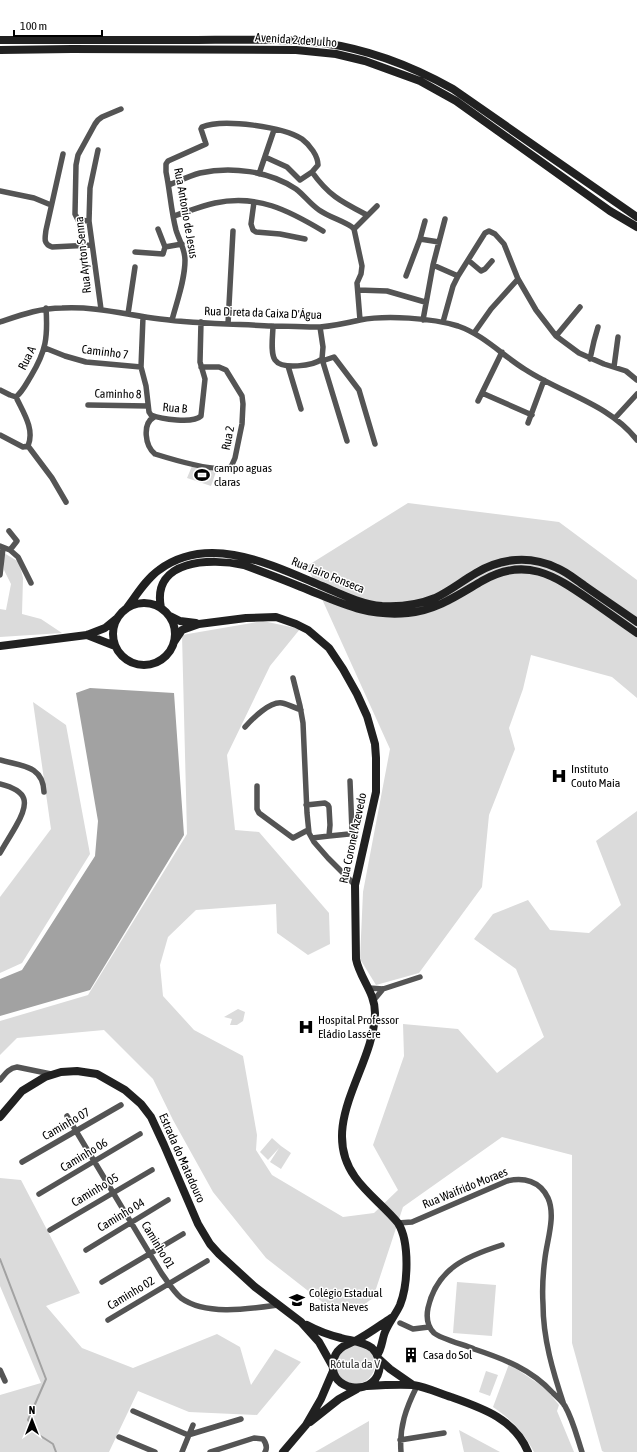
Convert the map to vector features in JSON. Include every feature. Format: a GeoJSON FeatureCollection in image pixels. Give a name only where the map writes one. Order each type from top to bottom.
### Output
{"type":"FeatureCollection","features":[{"type":"Feature","properties":{"kind":"main road","name":"Avenida 2 de Julho"},"geometry":{"type":"LineString","coordinates":[[0,40],[246,40],[304,42],[339,46],[367,52],[425,74],[453,89],[637,217]]}},
{"type":"Feature","properties":{"kind":"main road","name":"Avenida 2 de Julho"},"geometry":{"type":"LineString","coordinates":[[0,50],[296,50],[318,52],[365,61],[420,81],[456,101],[610,211],[637,227]]}},
{"type":"Feature","properties":{"kind":"main road","name":"Rua Jairo Fonseca"},"geometry":{"type":"LineString","coordinates":[[126,609],[159,570],[182,557],[194,554],[217,553],[246,557],[267,563],[364,603],[382,606],[411,605],[429,600],[447,592],[476,572],[496,563],[522,560],[537,561],[561,570],[637,622]]}},
{"type":"Feature","properties":{"kind":"main road","name":"Rua Jairo Fonseca"},"geometry":{"type":"LineString","coordinates":[[161,608],[159,592],[166,577],[179,568],[196,563],[226,562],[244,565],[352,607],[371,613],[388,614],[408,613],[431,608],[450,601],[495,574],[507,570],[521,569],[544,573],[558,578],[637,633]]}},
{"type":"Feature","properties":{"kind":"main road"},"geometry":{"type":"LineString","coordinates":[[0,646],[87,635],[105,628],[126,609],[134,604],[143,603],[152,604],[161,608],[169,615],[180,621],[199,624]]}},
{"type":"Feature","properties":{"kind":"main road"},"geometry":{"type":"LineString","coordinates":[[119,615],[113,630],[115,646],[119,653],[133,663],[146,664],[158,661],[165,657],[171,650],[174,642],[182,630],[199,624]]}},
{"type":"Feature","properties":{"kind":"main road"},"geometry":{"type":"LineString","coordinates":[[169,615],[174,628],[174,642]]}},
{"type":"Feature","properties":{"kind":"main road","name":"Rua Coronel Azevedo"},"geometry":{"type":"LineString","coordinates":[[199,624],[256,617],[281,618],[296,624],[313,634],[329,648],[357,694],[367,716],[375,744],[376,785],[375,798],[355,885],[356,959],[369,988],[373,1002],[374,1020],[371,1038],[342,1123],[342,1143],[348,1166],[354,1176],[401,1227]]}},
{"type":"Feature","properties":{"kind":"main road"},"geometry":{"type":"LineString","coordinates":[[87,635],[115,646]]}},
{"type":"Feature","properties":{"kind":"main road","name":"Estrada do Matadouro"},"geometry":{"type":"LineString","coordinates":[[0,1117],[22,1091],[51,1074],[77,1071],[97,1074],[106,1077],[126,1090],[141,1104],[151,1117],[203,1234],[219,1254],[233,1268],[300,1322],[319,1342],[333,1369]]}},
{"type":"Feature","properties":{"kind":"main road"},"geometry":{"type":"LineString","coordinates":[[366,1386],[376,1378],[382,1338],[400,1305],[404,1286],[406,1254],[405,1238],[401,1227]]}},
{"type":"Feature","properties":{"kind":"main road"},"geometry":{"type":"LineString","coordinates":[[283,1452],[306,1425],[321,1399],[333,1369],[334,1358],[338,1350],[392,1318]]}},
{"type":"Feature","properties":{"kind":"main road","name":"Estrada do Matadouro"},"geometry":{"type":"LineString","coordinates":[[300,1322],[331,1335],[354,1341]]}},
{"type":"Feature","properties":{"kind":"main road"},"geometry":{"type":"LineString","coordinates":[[354,1341],[366,1344],[373,1349],[378,1357],[390,1369],[415,1386],[472,1405],[500,1418],[516,1432],[528,1452]]}},
{"type":"Feature","properties":{"kind":"main road"},"geometry":{"type":"LineString","coordinates":[[333,1369],[336,1378],[342,1384],[349,1388],[357,1389]]}},
{"type":"Feature","properties":{"kind":"main road"},"geometry":{"type":"LineString","coordinates":[[306,1425],[339,1399],[357,1389],[366,1386],[415,1386]]}},
{"type":"Feature","properties":{"kind":"street"},"geometry":{"type":"LineString","coordinates":[[89,221],[78,220],[75,214],[77,161],[95,124],[102,117],[121,109]]}},
{"type":"Feature","properties":{"kind":"street","name":"Rua Antonio de Jesus"},"geometry":{"type":"LineString","coordinates":[[172,320],[185,270],[185,254],[176,230],[166,164],[172,159],[206,144],[201,129],[202,127],[210,124],[243,124],[274,130]]}},
{"type":"Feature","properties":{"kind":"street"},"geometry":{"type":"LineString","coordinates":[[259,174],[274,130],[296,136],[305,142],[314,152],[318,161],[316,168],[300,180],[287,167],[265,157]]}},
{"type":"Feature","properties":{"kind":"street","name":"Rua Ayrton Senna"},"geometry":{"type":"LineString","coordinates":[[98,150],[90,188],[89,221],[101,309]]}},
{"type":"Feature","properties":{"kind":"street"},"geometry":{"type":"LineString","coordinates":[[63,154],[51,205],[45,240],[46,244],[52,247],[92,245]]}},
{"type":"Feature","properties":{"kind":"street"},"geometry":{"type":"LineString","coordinates":[[169,185],[190,176],[210,171],[240,171],[259,174],[294,188],[320,211],[346,223],[354,229],[362,266],[361,274],[358,280],[360,320]]}},
{"type":"Feature","properties":{"kind":"street"},"geometry":{"type":"LineString","coordinates":[[312,172],[320,184],[334,197],[367,215]]}},
{"type":"Feature","properties":{"kind":"street"},"geometry":{"type":"LineString","coordinates":[[0,191],[34,198],[51,205]]}},
{"type":"Feature","properties":{"kind":"street"},"geometry":{"type":"LineString","coordinates":[[174,216],[215,203],[232,201],[254,202],[288,211],[323,231]]}},
{"type":"Feature","properties":{"kind":"street"},"geometry":{"type":"LineString","coordinates":[[254,202],[251,224],[253,230],[256,232],[280,234],[305,239]]}},
{"type":"Feature","properties":{"kind":"street"},"geometry":{"type":"LineString","coordinates":[[354,229],[377,206]]}},
{"type":"Feature","properties":{"kind":"street"},"geometry":{"type":"LineString","coordinates":[[423,320],[425,302],[444,219]]}},
{"type":"Feature","properties":{"kind":"street"},"geometry":{"type":"LineString","coordinates":[[406,276],[420,240],[425,221]]}},
{"type":"Feature","properties":{"kind":"street"},"geometry":{"type":"LineString","coordinates":[[135,252],[163,254],[165,247],[158,229]]}},
{"type":"Feature","properties":{"kind":"street"},"geometry":{"type":"LineString","coordinates":[[228,324],[233,230]]}},
{"type":"Feature","properties":{"kind":"street"},"geometry":{"type":"LineString","coordinates":[[443,322],[458,276],[485,233],[487,231],[492,232],[504,244],[518,279],[536,310],[556,336],[567,345],[590,359],[626,371],[637,380]]}},
{"type":"Feature","properties":{"kind":"street"},"geometry":{"type":"LineString","coordinates":[[420,240],[439,242]]}},
{"type":"Feature","properties":{"kind":"street"},"geometry":{"type":"LineString","coordinates":[[165,247],[182,244]]}},
{"type":"Feature","properties":{"kind":"street"},"geometry":{"type":"LineString","coordinates":[[468,260],[481,271],[485,269],[492,261]]}},
{"type":"Feature","properties":{"kind":"street"},"geometry":{"type":"LineString","coordinates":[[433,265],[458,276]]}},
{"type":"Feature","properties":{"kind":"street"},"geometry":{"type":"LineString","coordinates":[[128,314],[135,267]]}},
{"type":"Feature","properties":{"kind":"street"},"geometry":{"type":"LineString","coordinates":[[474,333],[491,309],[518,279]]}},
{"type":"Feature","properties":{"kind":"street"},"geometry":{"type":"LineString","coordinates":[[358,290],[387,291],[425,302]]}},
{"type":"Feature","properties":{"kind":"street"},"geometry":{"type":"LineString","coordinates":[[556,336],[580,307]]}},
{"type":"Feature","properties":{"kind":"street","name":"Rua Direta da Caixa D'Água"},"geometry":{"type":"LineString","coordinates":[[0,322],[22,314],[46,308],[101,309],[143,317],[172,320],[273,326],[320,327],[360,320],[390,318],[443,322],[474,333],[526,371],[585,400],[615,418],[626,427],[637,440]]}},
{"type":"Feature","properties":{"kind":"street","name":"Rua A"},"geometry":{"type":"LineString","coordinates":[[16,396],[22,391],[45,348],[47,334],[46,308]]}},
{"type":"Feature","properties":{"kind":"street","name":"Rua B"},"geometry":{"type":"LineString","coordinates":[[143,317],[141,368],[146,386],[149,412],[154,417],[165,419],[188,420],[200,418],[205,386],[200,354],[201,322]]}},
{"type":"Feature","properties":{"kind":"street"},"geometry":{"type":"LineString","coordinates":[[273,326],[273,356],[281,365],[288,366],[313,364],[334,357],[359,390],[375,444]]}},
{"type":"Feature","properties":{"kind":"street"},"geometry":{"type":"LineString","coordinates":[[320,327],[323,347],[322,360],[347,441]]}},
{"type":"Feature","properties":{"kind":"street"},"geometry":{"type":"LineString","coordinates":[[590,359],[598,327]]}},
{"type":"Feature","properties":{"kind":"street"},"geometry":{"type":"LineString","coordinates":[[614,366],[618,337]]}},
{"type":"Feature","properties":{"kind":"street","name":"Caminho 7"},"geometry":{"type":"LineString","coordinates":[[45,348],[81,361],[141,368]]}},
{"type":"Feature","properties":{"kind":"street"},"geometry":{"type":"LineString","coordinates":[[478,401],[502,352]]}},
{"type":"Feature","properties":{"kind":"street"},"geometry":{"type":"LineString","coordinates":[[288,366],[301,409]]}},
{"type":"Feature","properties":{"kind":"street","name":"Rua 2"},"geometry":{"type":"LineString","coordinates":[[154,417],[149,422],[146,438],[148,445],[155,454],[212,468],[226,469],[231,467],[235,458],[242,424],[242,396],[226,370],[219,367],[201,367]]}},
{"type":"Feature","properties":{"kind":"street"},"geometry":{"type":"LineString","coordinates":[[528,423],[544,380]]}},
{"type":"Feature","properties":{"kind":"street"},"geometry":{"type":"LineString","coordinates":[[0,390],[16,396],[28,423],[30,434],[28,446],[52,478],[66,502]]}},
{"type":"Feature","properties":{"kind":"street"},"geometry":{"type":"LineString","coordinates":[[482,393],[532,415]]}},
{"type":"Feature","properties":{"kind":"street"},"geometry":{"type":"LineString","coordinates":[[615,418],[637,394]]}},
{"type":"Feature","properties":{"kind":"street","name":"Caminho 8"},"geometry":{"type":"LineString","coordinates":[[88,405],[148,406]]}},
{"type":"Feature","properties":{"kind":"street"},"geometry":{"type":"LineString","coordinates":[[0,435],[23,447],[28,446]]}},
{"type":"Feature","properties":{"kind":"street"},"geometry":{"type":"LineString","coordinates":[[9,531],[17,541],[10,550]]}},
{"type":"Feature","properties":{"kind":"street"},"geometry":{"type":"LineString","coordinates":[[0,575],[1,547],[10,550],[18,557],[31,583]]}},
{"type":"Feature","properties":{"kind":"street"},"geometry":{"type":"LineString","coordinates":[[293,678],[301,710],[303,728],[308,830],[312,838],[333,863],[355,885]]}},
{"type":"Feature","properties":{"kind":"street"},"geometry":{"type":"LineString","coordinates":[[245,727],[252,718],[273,704],[282,703],[301,710]]}},
{"type":"Feature","properties":{"kind":"street"},"geometry":{"type":"LineString","coordinates":[[0,760],[33,769],[42,779],[44,792]]}},
{"type":"Feature","properties":{"kind":"street"},"geometry":{"type":"LineString","coordinates":[[312,838],[349,834],[352,831],[350,781]]}},
{"type":"Feature","properties":{"kind":"street"},"geometry":{"type":"LineString","coordinates":[[0,784],[17,790],[26,801],[23,814],[0,853]]}},
{"type":"Feature","properties":{"kind":"street"},"geometry":{"type":"LineString","coordinates":[[257,786],[257,809],[259,813],[293,838],[308,830]]}},
{"type":"Feature","properties":{"kind":"street"},"geometry":{"type":"LineString","coordinates":[[306,805],[325,803],[328,805],[330,825],[329,836]]}},
{"type":"Feature","properties":{"kind":"street"},"geometry":{"type":"LineString","coordinates":[[369,988],[383,989],[420,977]]}},
{"type":"Feature","properties":{"kind":"street"},"geometry":{"type":"LineString","coordinates":[[373,1002],[383,989]]}},
{"type":"Feature","properties":{"kind":"street"},"geometry":{"type":"LineString","coordinates":[[0,1080],[8,1071],[17,1067],[51,1074]]}},
{"type":"Feature","properties":{"kind":"street","name":"Caminho 07"},"geometry":{"type":"LineString","coordinates":[[22,1162],[121,1105]]}},
{"type":"Feature","properties":{"kind":"street","name":"Caminho 01"},"geometry":{"type":"LineString","coordinates":[[66,1116],[175,1292],[194,1305],[206,1309],[251,1308],[278,1305]]}},
{"type":"Feature","properties":{"kind":"street","name":"Caminho 06"},"geometry":{"type":"LineString","coordinates":[[39,1194],[140,1134]]}},
{"type":"Feature","properties":{"kind":"street","name":"Caminho 05"},"geometry":{"type":"LineString","coordinates":[[50,1230],[152,1170]]}},
{"type":"Feature","properties":{"kind":"street","name":"Rua Waifrido Moraes"},"geometry":{"type":"LineString","coordinates":[[401,1227],[507,1181],[522,1179],[535,1183],[543,1190],[548,1198],[551,1210],[550,1230],[545,1258],[543,1282],[543,1318],[550,1358],[564,1405],[581,1452]]}},
{"type":"Feature","properties":{"kind":"street","name":"Caminho 04"},"geometry":{"type":"LineString","coordinates":[[86,1250],[168,1200]]}},
{"type":"Feature","properties":{"kind":"street"},"geometry":{"type":"LineString","coordinates":[[102,1282],[183,1234]]}},
{"type":"Feature","properties":{"kind":"street"},"geometry":{"type":"LineString","coordinates":[[502,1245],[476,1253],[458,1263],[442,1278],[437,1285],[427,1314],[429,1327],[439,1336],[497,1356],[527,1370],[546,1385],[564,1405]]}},
{"type":"Feature","properties":{"kind":"street","name":"Caminho 02"},"geometry":{"type":"LineString","coordinates":[[108,1320],[207,1261]]}},
{"type":"Feature","properties":{"kind":"street"},"geometry":{"type":"LineString","coordinates":[[400,1323],[413,1329],[429,1327]]}},
{"type":"Feature","properties":{"kind":"street"},"geometry":{"type":"LineString","coordinates":[[0,1370],[5,1381]]}},
{"type":"Feature","properties":{"kind":"street"},"geometry":{"type":"LineString","coordinates":[[401,1452],[400,1440],[404,1417],[415,1386]]}},
{"type":"Feature","properties":{"kind":"street"},"geometry":{"type":"LineString","coordinates":[[133,1411],[188,1435],[241,1419]]}},
{"type":"Feature","properties":{"kind":"street"},"geometry":{"type":"LineString","coordinates":[[182,1452],[193,1425]]}},
{"type":"Feature","properties":{"kind":"street"},"geometry":{"type":"LineString","coordinates":[[400,1440],[444,1432]]}},
{"type":"Feature","properties":{"kind":"street"},"geometry":{"type":"LineString","coordinates":[[119,1437],[155,1452]]}},
{"type":"Feature","properties":{"kind":"street"},"geometry":{"type":"LineString","coordinates":[[210,1452],[254,1438],[260,1438],[266,1442],[266,1449],[264,1452]]}},
{"type":"Feature","properties":{"kind":"green space","name":"campo aguas claras"},"geometry":{"type":"Polygon","coordinates":[[[192,466],[216,472],[211,486],[187,478],[192,466]]]}},
{"type":"Feature","properties":{"kind":"green space"},"geometry":{"type":"Polygon","coordinates":[[[408,503],[559,522],[637,580],[637,698],[612,677],[531,655],[523,689],[509,728],[515,749],[489,815],[482,887],[419,973],[376,985],[360,959],[363,892],[390,749],[307,566],[408,503]]]}},
{"type":"Feature","properties":{"kind":"green space"},"geometry":{"type":"Polygon","coordinates":[[[4,553],[19,562],[23,578],[22,614],[41,619],[62,633],[0,637],[0,609],[6,610],[11,584],[4,570],[4,553]]]}},
{"type":"Feature","properties":{"kind":"green space"},"geometry":{"type":"Polygon","coordinates":[[[263,621],[300,629],[270,666],[227,755],[235,830],[259,832],[329,913],[330,944],[308,955],[277,933],[276,904],[196,910],[168,937],[160,965],[163,996],[194,1030],[243,1056],[257,1135],[256,1150],[272,1175],[343,1217],[374,1213],[398,1190],[373,1145],[404,1056],[403,1024],[458,1029],[497,1073],[544,1037],[516,969],[474,939],[493,914],[528,900],[550,930],[589,933],[621,905],[596,841],[637,811],[637,1452],[602,1451],[572,1343],[572,1155],[502,1137],[403,1207],[373,1298],[355,1311],[330,1308],[266,1258],[213,1192],[173,1120],[153,1079],[104,1030],[17,1038],[0,1055],[0,1021],[88,995],[187,834],[182,635],[263,621]]]}},
{"type":"Feature","properties":{"kind":"green space"},"geometry":{"type":"Polygon","coordinates":[[[33,702],[66,725],[90,854],[22,963],[0,973],[0,897],[51,829],[33,702]]]}},
{"type":"Feature","properties":{"kind":"green space"},"geometry":{"type":"Polygon","coordinates":[[[238,1009],[245,1012],[243,1021],[237,1025],[230,1025],[232,1019],[224,1017],[238,1009]]]}},
{"type":"Feature","properties":{"kind":"green space"},"geometry":{"type":"Polygon","coordinates":[[[272,1138],[291,1153],[281,1169],[270,1162],[279,1148],[268,1160],[260,1152],[272,1138]]]}},
{"type":"Feature","properties":{"kind":"green space"},"geometry":{"type":"Polygon","coordinates":[[[0,1178],[21,1180],[80,1293],[46,1306],[82,1348],[133,1368],[217,1334],[240,1347],[251,1385],[275,1349],[301,1362],[257,1415],[189,1412],[138,1391],[109,1452],[0,1452],[0,1395],[41,1383],[0,1286],[0,1178]]]}},
{"type":"Feature","properties":{"kind":"green space"},"geometry":{"type":"Polygon","coordinates":[[[457,1282],[496,1285],[492,1336],[453,1333],[457,1282]]]}},
{"type":"Feature","properties":{"kind":"green space","name":"Rótula da V"},"geometry":{"type":"Polygon","coordinates":[[[355,1344],[369,1350],[375,1364],[369,1378],[355,1384],[341,1378],[335,1364],[341,1350],[355,1344]]]}},
{"type":"Feature","properties":{"kind":"green space"},"geometry":{"type":"Polygon","coordinates":[[[509,1364],[545,1388],[559,1405],[557,1411],[574,1452],[534,1452],[526,1439],[506,1416],[493,1407],[509,1364]]]}},
{"type":"Feature","properties":{"kind":"green space"},"geometry":{"type":"Polygon","coordinates":[[[486,1371],[498,1375],[490,1396],[479,1392],[486,1371]]]}},
{"type":"Feature","properties":{"kind":"green space"},"geometry":{"type":"Polygon","coordinates":[[[369,1421],[369,1452],[315,1452],[369,1421]]]}},
{"type":"Feature","properties":{"kind":"green space"},"geometry":{"type":"Polygon","coordinates":[[[459,1430],[500,1452],[464,1452],[459,1430]]]}},
{"type":"Feature","properties":{"kind":"shaded area"},"geometry":{"type":"Polygon","coordinates":[[[90,688],[174,693],[184,835],[90,990],[0,1016],[0,979],[22,970],[95,856],[98,821],[76,693],[90,688]]]}},
{"type":"Feature","properties":{"kind":"waterway"},"geometry":{"type":"LineString","coordinates":[[0,1259],[46,1379],[28,1420],[36,1433],[53,1444],[56,1452]]}},
{"type":"Feature","properties":{"kind":"place","name":"campo aguas claras"},"geometry":{"type":"Point","coordinates":[202,475]}},
{"type":"Feature","properties":{"kind":"place","name":"Instituto Couto Maia"},"geometry":{"type":"Point","coordinates":[559,776]}},
{"type":"Feature","properties":{"kind":"place","name":"Hospital Professor Eládio Lassére"},"geometry":{"type":"Point","coordinates":[306,1027]}},
{"type":"Feature","properties":{"kind":"place","name":"Colégio Estadual Batista Neves"},"geometry":{"type":"Point","coordinates":[297,1300]}},
{"type":"Feature","properties":{"kind":"place","name":"Casa do Sol"},"geometry":{"type":"Point","coordinates":[411,1355]}}]}
